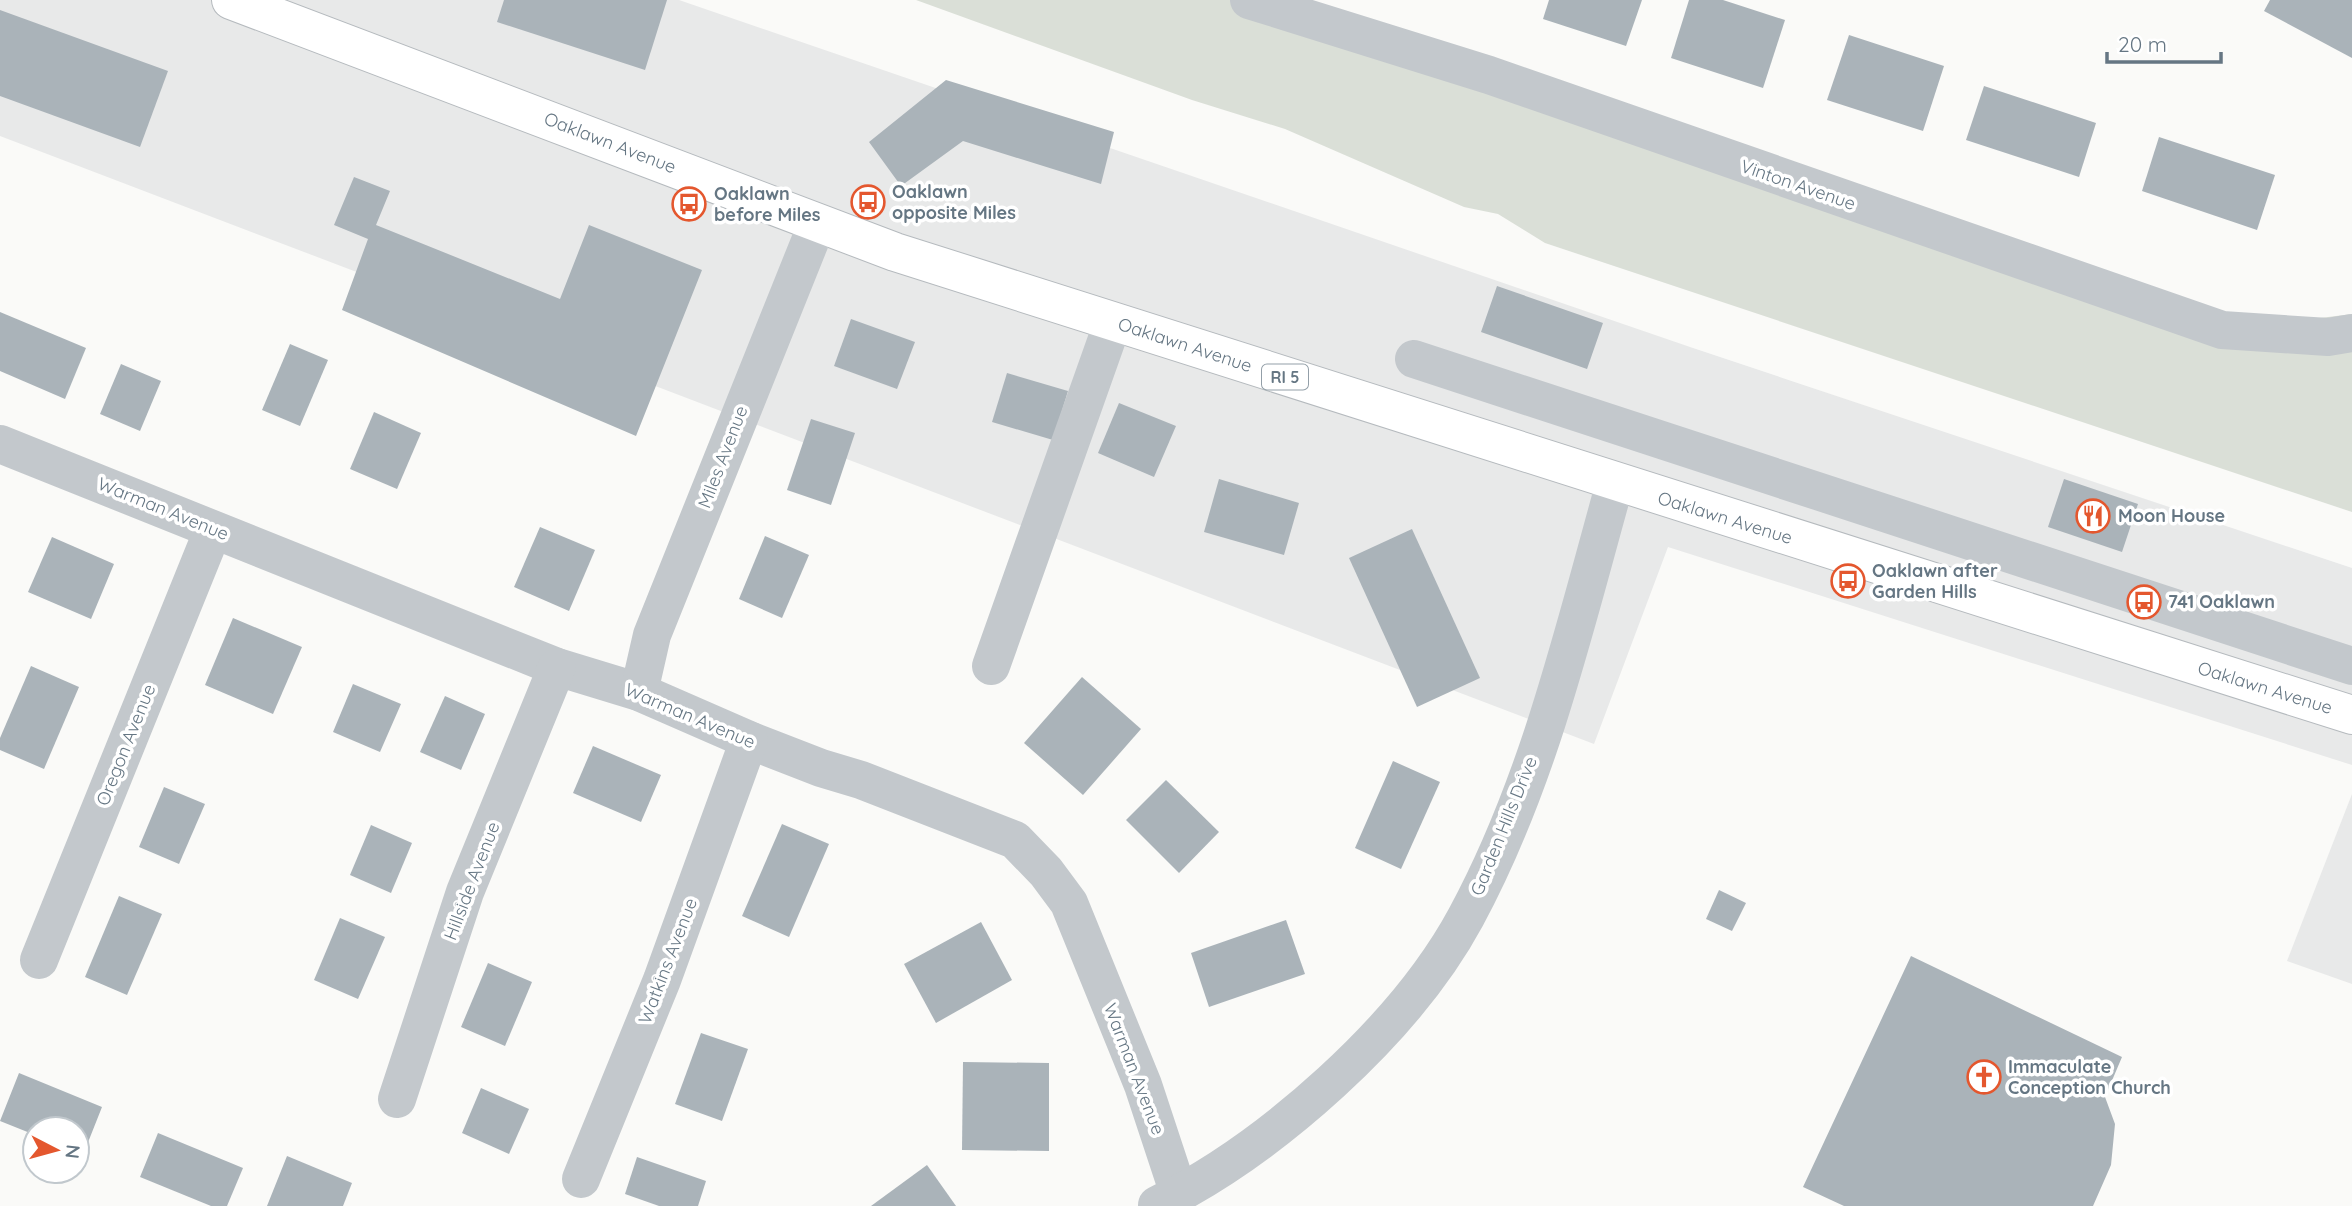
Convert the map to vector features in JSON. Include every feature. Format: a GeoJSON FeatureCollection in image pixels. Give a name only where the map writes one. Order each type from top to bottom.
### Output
{"type":"FeatureCollection","features":[{"type":"Feature","properties":{"kind":"main road","name":"Oaklawn Avenue"},"geometry":{"type":"LineString","coordinates":[[231,0],[817,224],[1632,489],[2338,711]]}},
{"type":"Feature","properties":{"kind":"street","name":"Vinton Avenue"},"geometry":{"type":"LineString","coordinates":[[1249,0],[1489,75],[2222,330],[2328,337],[2352,332]]}},
{"type":"Feature","properties":{"kind":"street","name":"Miles Avenue"},"geometry":{"type":"LineString","coordinates":[[639,692],[652,635],[817,224]]}},
{"type":"Feature","properties":{"kind":"street"},"geometry":{"type":"LineString","coordinates":[[991,666],[1113,322]]}},
{"type":"Feature","properties":{"kind":"street"},"geometry":{"type":"LineString","coordinates":[[1414,359],[2345,664],[2338,711]]}},
{"type":"Feature","properties":{"kind":"street","name":"Garden Hills Drive"},"geometry":{"type":"LineString","coordinates":[[1167,1200],[1310,1102],[1343,1073],[1389,1023],[1465,919],[1498,850],[1632,489],[1666,441]]}},
{"type":"Feature","properties":{"kind":"street","name":"Warman Avenue"},"geometry":{"type":"LineString","coordinates":[[0,444],[557,667],[639,692],[749,740],[1015,840],[1046,872],[1069,903],[1086,942],[1143,1085],[1167,1200]]}},
{"type":"Feature","properties":{"kind":"street","name":"Oregon Avenue"},"geometry":{"type":"LineString","coordinates":[[39,960],[214,530]]}},
{"type":"Feature","properties":{"kind":"street"},"geometry":{"type":"LineString","coordinates":[[1982,599],[1996,549]]}},
{"type":"Feature","properties":{"kind":"street","name":"Hillside Avenue"},"geometry":{"type":"LineString","coordinates":[[397,1099],[465,892],[557,667]]}},
{"type":"Feature","properties":{"kind":"street","name":"Watkins Avenue"},"geometry":{"type":"LineString","coordinates":[[581,1179],[662,980],[749,740]]}},
{"type":"Feature","properties":{"kind":"shaded area"},"geometry":{"type":"Polygon","coordinates":[[[0,0],[679,0],[1693,348],[2352,568],[2352,765],[1668,547],[1594,744],[0,136],[0,0]]]}},
{"type":"Feature","properties":{"kind":"shaded area"},"geometry":{"type":"Polygon","coordinates":[[[916,0],[1248,0],[2249,327],[2352,314],[2352,512],[1545,243],[1498,214],[1464,207],[1285,129],[1192,100],[916,0]]]}},
{"type":"Feature","properties":{"kind":"shaded area"},"geometry":{"type":"Polygon","coordinates":[[[2352,794],[2352,984],[2287,961],[2352,794]]]}},
{"type":"Feature","properties":{"kind":"building"},"geometry":{"type":"Polygon","coordinates":[[[504,0],[667,0],[645,70],[497,22],[504,0]]]}},
{"type":"Feature","properties":{"kind":"building"},"geometry":{"type":"Polygon","coordinates":[[[1549,0],[1642,0],[1626,46],[1543,19],[1549,0]]]}},
{"type":"Feature","properties":{"kind":"building"},"geometry":{"type":"Polygon","coordinates":[[[1689,0],[1723,0],[1785,20],[1763,88],[1671,58],[1689,0]]]}},
{"type":"Feature","properties":{"kind":"building"},"geometry":{"type":"Polygon","coordinates":[[[2270,0],[2352,0],[2352,58],[2264,11],[2270,0]]]}},
{"type":"Feature","properties":{"kind":"building"},"geometry":{"type":"Polygon","coordinates":[[[0,10],[168,71],[140,147],[0,96],[0,10]]]}},
{"type":"Feature","properties":{"kind":"building"},"geometry":{"type":"Polygon","coordinates":[[[1849,35],[1944,66],[1923,131],[1827,100],[1849,35]]]}},
{"type":"Feature","properties":{"kind":"building"},"geometry":{"type":"Polygon","coordinates":[[[946,80],[1114,132],[1101,184],[963,141],[901,186],[869,142],[946,80]]]}},
{"type":"Feature","properties":{"kind":"building"},"geometry":{"type":"Polygon","coordinates":[[[1984,86],[2096,123],[2079,177],[1966,140],[1984,86]]]}},
{"type":"Feature","properties":{"kind":"building"},"geometry":{"type":"Polygon","coordinates":[[[2159,137],[2275,175],[2257,230],[2142,191],[2159,137]]]}},
{"type":"Feature","properties":{"kind":"building"},"geometry":{"type":"Polygon","coordinates":[[[354,177],[390,191],[376,225],[560,299],[589,225],[702,270],[636,436],[342,310],[368,239],[334,225],[354,177]]]}},
{"type":"Feature","properties":{"kind":"building"},"geometry":{"type":"Polygon","coordinates":[[[1497,286],[1603,323],[1587,369],[1481,332],[1497,286]]]}},
{"type":"Feature","properties":{"kind":"building"},"geometry":{"type":"Polygon","coordinates":[[[0,312],[86,348],[65,399],[0,371],[0,312]]]}},
{"type":"Feature","properties":{"kind":"building"},"geometry":{"type":"Polygon","coordinates":[[[851,319],[915,342],[897,389],[834,366],[851,319]]]}},
{"type":"Feature","properties":{"kind":"building"},"geometry":{"type":"Polygon","coordinates":[[[290,344],[328,360],[300,426],[262,410],[290,344]]]}},
{"type":"Feature","properties":{"kind":"building"},"geometry":{"type":"Polygon","coordinates":[[[121,364],[161,381],[140,431],[100,414],[121,364]]]}},
{"type":"Feature","properties":{"kind":"building"},"geometry":{"type":"Polygon","coordinates":[[[1007,373],[1068,391],[1053,440],[992,422],[1007,373]]]}},
{"type":"Feature","properties":{"kind":"building"},"geometry":{"type":"Polygon","coordinates":[[[1119,403],[1176,426],[1154,477],[1098,453],[1119,403]]]}},
{"type":"Feature","properties":{"kind":"building"},"geometry":{"type":"Polygon","coordinates":[[[374,412],[421,433],[397,489],[350,469],[374,412]]]}},
{"type":"Feature","properties":{"kind":"building"},"geometry":{"type":"Polygon","coordinates":[[[811,419],[855,433],[831,505],[787,490],[811,419]]]}},
{"type":"Feature","properties":{"kind":"building"},"geometry":{"type":"Polygon","coordinates":[[[1219,479],[1299,503],[1284,555],[1204,532],[1219,479]]]}},
{"type":"Feature","properties":{"kind":"building","name":"Moon House"},"geometry":{"type":"Polygon","coordinates":[[[2064,479],[2138,504],[2122,552],[2048,527],[2064,479]]]}},
{"type":"Feature","properties":{"kind":"building"},"geometry":{"type":"Polygon","coordinates":[[[540,527],[595,550],[569,611],[514,587],[540,527]]]}},
{"type":"Feature","properties":{"kind":"building"},"geometry":{"type":"Polygon","coordinates":[[[1412,529],[1480,678],[1417,707],[1349,558],[1412,529]]]}},
{"type":"Feature","properties":{"kind":"building"},"geometry":{"type":"Polygon","coordinates":[[[765,536],[809,555],[782,618],[739,599],[765,536]]]}},
{"type":"Feature","properties":{"kind":"building"},"geometry":{"type":"Polygon","coordinates":[[[52,537],[114,564],[91,619],[28,592],[52,537]]]}},
{"type":"Feature","properties":{"kind":"building"},"geometry":{"type":"Polygon","coordinates":[[[233,618],[302,647],[273,714],[205,685],[233,618]]]}},
{"type":"Feature","properties":{"kind":"building"},"geometry":{"type":"Polygon","coordinates":[[[31,666],[79,687],[44,769],[0,750],[0,738],[31,666]]]}},
{"type":"Feature","properties":{"kind":"building"},"geometry":{"type":"Polygon","coordinates":[[[1082,677],[1141,729],[1083,795],[1024,743],[1082,677]]]}},
{"type":"Feature","properties":{"kind":"building"},"geometry":{"type":"Polygon","coordinates":[[[353,684],[401,704],[380,752],[333,732],[353,684]]]}},
{"type":"Feature","properties":{"kind":"building"},"geometry":{"type":"Polygon","coordinates":[[[445,696],[485,714],[461,770],[420,752],[445,696]]]}},
{"type":"Feature","properties":{"kind":"building"},"geometry":{"type":"Polygon","coordinates":[[[593,746],[661,775],[641,822],[573,793],[593,746]]]}},
{"type":"Feature","properties":{"kind":"building"},"geometry":{"type":"Polygon","coordinates":[[[1393,761],[1440,782],[1401,869],[1355,848],[1393,761]]]}},
{"type":"Feature","properties":{"kind":"building"},"geometry":{"type":"Polygon","coordinates":[[[1166,780],[1219,832],[1179,873],[1126,820],[1166,780]]]}},
{"type":"Feature","properties":{"kind":"building"},"geometry":{"type":"Polygon","coordinates":[[[164,787],[205,804],[179,864],[139,847],[164,787]]]}},
{"type":"Feature","properties":{"kind":"building"},"geometry":{"type":"Polygon","coordinates":[[[782,824],[829,844],[789,937],[742,916],[782,824]]]}},
{"type":"Feature","properties":{"kind":"building"},"geometry":{"type":"Polygon","coordinates":[[[371,825],[412,843],[391,893],[350,875],[371,825]]]}},
{"type":"Feature","properties":{"kind":"building"},"geometry":{"type":"Polygon","coordinates":[[[1719,890],[1746,903],[1732,931],[1706,919],[1719,890]]]}},
{"type":"Feature","properties":{"kind":"building"},"geometry":{"type":"Polygon","coordinates":[[[119,896],[162,914],[127,995],[85,977],[119,896]]]}},
{"type":"Feature","properties":{"kind":"building"},"geometry":{"type":"Polygon","coordinates":[[[340,918],[385,937],[358,999],[314,980],[340,918]]]}},
{"type":"Feature","properties":{"kind":"building"},"geometry":{"type":"Polygon","coordinates":[[[1286,920],[1305,974],[1209,1007],[1191,953],[1286,920]]]}},
{"type":"Feature","properties":{"kind":"building"},"geometry":{"type":"Polygon","coordinates":[[[981,922],[1012,980],[936,1023],[904,964],[981,922]]]}},
{"type":"Feature","properties":{"kind":"building","name":"Immaculate Conception Church"},"geometry":{"type":"Polygon","coordinates":[[[1911,956],[2122,1057],[2105,1097],[2115,1124],[2111,1165],[2093,1206],[1844,1206],[1803,1187],[1911,956]]]}},
{"type":"Feature","properties":{"kind":"building"},"geometry":{"type":"Polygon","coordinates":[[[488,963],[532,982],[505,1046],[461,1027],[488,963]]]}},
{"type":"Feature","properties":{"kind":"building"},"geometry":{"type":"Polygon","coordinates":[[[701,1033],[748,1049],[722,1121],[675,1104],[701,1033]]]}},
{"type":"Feature","properties":{"kind":"building"},"geometry":{"type":"Polygon","coordinates":[[[963,1062],[1049,1063],[1049,1151],[962,1150],[963,1062]]]}},
{"type":"Feature","properties":{"kind":"building"},"geometry":{"type":"Polygon","coordinates":[[[19,1073],[102,1107],[91,1135],[91,1115],[21,1115],[21,1129],[0,1121],[19,1073]]]}},
{"type":"Feature","properties":{"kind":"building"},"geometry":{"type":"Polygon","coordinates":[[[481,1088],[529,1109],[509,1154],[462,1133],[481,1088]]]}},
{"type":"Feature","properties":{"kind":"building"},"geometry":{"type":"Polygon","coordinates":[[[158,1133],[243,1168],[227,1206],[211,1206],[140,1177],[158,1133]]]}},
{"type":"Feature","properties":{"kind":"building"},"geometry":{"type":"Polygon","coordinates":[[[287,1156],[352,1183],[343,1206],[267,1206],[287,1156]]]}},
{"type":"Feature","properties":{"kind":"building"},"geometry":{"type":"Polygon","coordinates":[[[637,1157],[706,1181],[698,1206],[659,1206],[625,1194],[637,1157]]]}},
{"type":"Feature","properties":{"kind":"building"},"geometry":{"type":"Polygon","coordinates":[[[927,1165],[956,1206],[871,1206],[927,1165]]]}},
{"type":"Feature","properties":{"kind":"place","name":"Oaklawn opposite Miles"},"geometry":{"type":"Point","coordinates":[868,202]}},
{"type":"Feature","properties":{"kind":"place","name":"Oaklawn before Miles"},"geometry":{"type":"Point","coordinates":[689,204]}},
{"type":"Feature","properties":{"kind":"place","name":"Moon House"},"geometry":{"type":"Point","coordinates":[2093,516]}},
{"type":"Feature","properties":{"kind":"place","name":"Oaklawn after Garden Hills"},"geometry":{"type":"Point","coordinates":[1848,581]}},
{"type":"Feature","properties":{"kind":"place","name":"741 Oaklawn"},"geometry":{"type":"Point","coordinates":[2144,602]}},
{"type":"Feature","properties":{"kind":"place","name":"Immaculate Conception Church"},"geometry":{"type":"Point","coordinates":[1984,1077]}}]}
